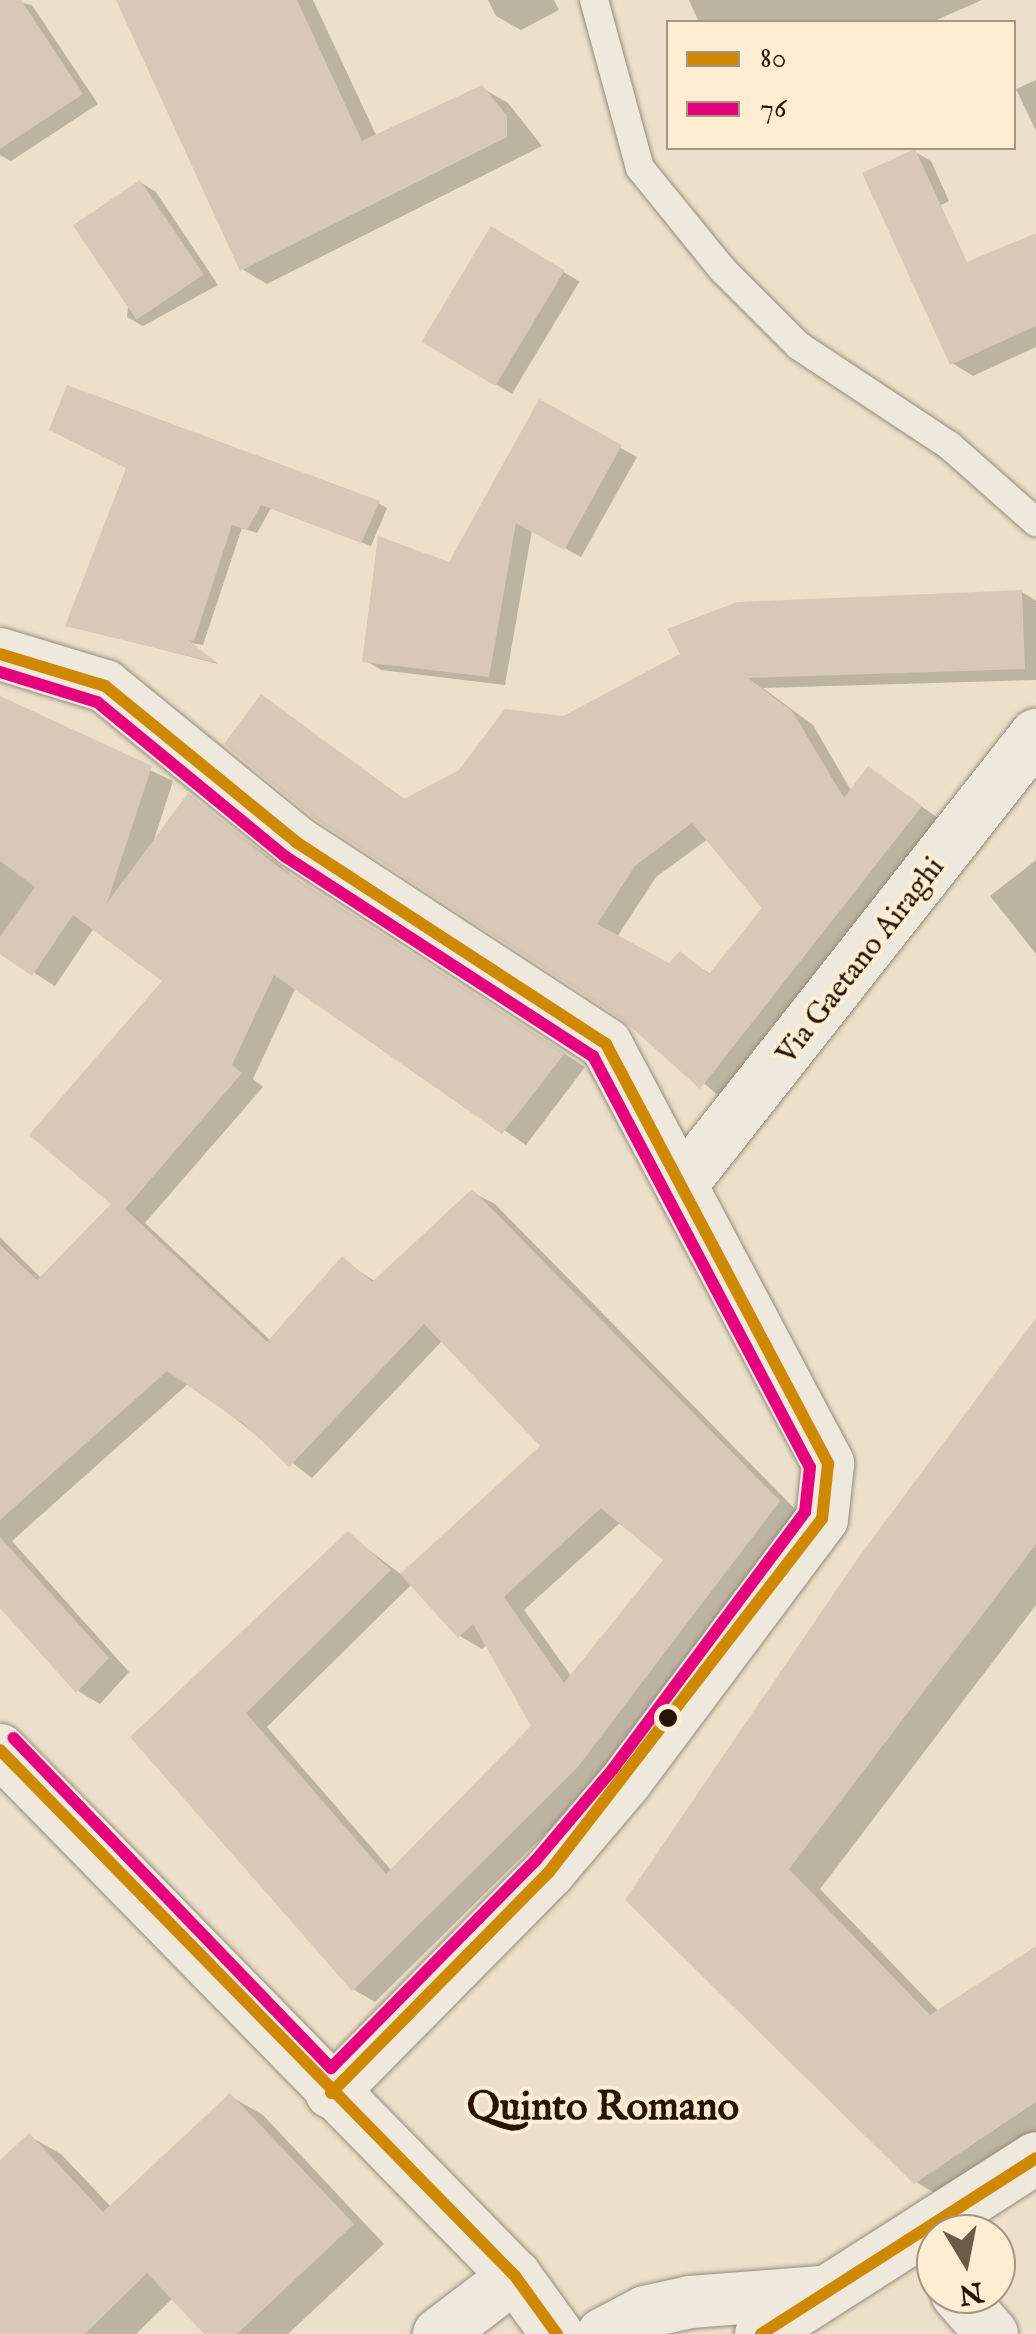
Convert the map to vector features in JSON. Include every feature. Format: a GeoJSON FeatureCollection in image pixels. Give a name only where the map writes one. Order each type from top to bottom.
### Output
{"type":"FeatureCollection","features":[{"type":"Feature","properties":{"kind":"street"},"geometry":{"type":"LineString","coordinates":[[0,654],[105,686],[296,842],[564,1011],[620,1065],[828,1464],[822,1519],[550,1872],[332,2093]]}},
{"type":"Feature","properties":{"kind":"street","name":"Via Gaetano Airaghi"},"geometry":{"type":"LineString","coordinates":[[682,1184],[1036,735]]}},
{"type":"Feature","properties":{"kind":"street"},"geometry":{"type":"LineString","coordinates":[[0,1750],[515,2276],[557,2334]]}},
{"type":"Feature","properties":{"kind":"street"},"geometry":{"type":"LineString","coordinates":[[970,2214],[1036,2158]]}},
{"type":"Feature","properties":{"kind":"street"},"geometry":{"type":"LineString","coordinates":[[761,2334],[820,2292],[916,2256]]}},
{"type":"Feature","properties":{"kind":"street"},"geometry":{"type":"LineString","coordinates":[[439,2334],[515,2276]]}},
{"type":"Feature","properties":{"kind":"street"},"geometry":{"type":"LineString","coordinates":[[603,2334],[645,2312],[690,2302],[820,2292]]}},
{"type":"Feature","properties":{"kind":"street"},"geometry":{"type":"LineString","coordinates":[[974,2314],[992,2334]]}},
{"type":"Feature","properties":{"kind":"lane"},"geometry":{"type":"LineString","coordinates":[[594,0],[640,168],[722,270],[799,346],[950,446],[1036,522]]}},
{"type":"Feature","properties":{"kind":"building"},"geometry":{"type":"Polygon","coordinates":[[[0,0],[21,0],[83,94],[0,149],[0,0]]]}},
{"type":"Feature","properties":{"kind":"building"},"geometry":{"type":"Polygon","coordinates":[[[116,0],[297,0],[362,141],[482,85],[507,116],[507,137],[240,271],[116,0]]]}},
{"type":"Feature","properties":{"kind":"building"},"geometry":{"type":"Polygon","coordinates":[[[915,150],[967,262],[1036,233],[1036,326],[950,365],[862,173],[915,150]]]}},
{"type":"Feature","properties":{"kind":"building"},"geometry":{"type":"Polygon","coordinates":[[[140,180],[204,275],[137,320],[73,225],[140,180]]]}},
{"type":"Feature","properties":{"kind":"building"},"geometry":{"type":"Polygon","coordinates":[[[491,226],[565,270],[495,386],[421,342],[491,226]]]}},
{"type":"Feature","properties":{"kind":"building"},"geometry":{"type":"Polygon","coordinates":[[[67,385],[380,501],[361,543],[261,505],[247,530],[232,525],[194,641],[188,640],[218,663],[65,626],[126,468],[49,430],[67,385]]]}},
{"type":"Feature","properties":{"kind":"building"},"geometry":{"type":"Polygon","coordinates":[[[539,399],[622,445],[564,550],[516,523],[489,677],[362,662],[378,536],[449,562],[539,399]]]}},
{"type":"Feature","properties":{"kind":"building"},"geometry":{"type":"Polygon","coordinates":[[[1022,590],[1025,669],[748,678],[792,711],[844,798],[868,766],[922,806],[700,1089],[622,1019],[314,818],[224,744],[261,694],[404,799],[459,770],[505,709],[563,716],[680,654],[667,629],[737,602],[1022,590]],[[692,823],[635,866],[597,924],[669,963],[680,951],[709,974],[762,908],[692,823]]]}},
{"type":"Feature","properties":{"kind":"building"},"geometry":{"type":"Polygon","coordinates":[[[0,696],[152,766],[107,903],[188,793],[279,867],[565,1053],[502,1134],[274,975],[232,1065],[242,1073],[125,1209],[267,1342],[342,1256],[372,1282],[472,1189],[780,1501],[577,1768],[352,1991],[130,1737],[348,1531],[391,1570],[246,1713],[386,1874],[531,1726],[473,1624],[458,1638],[400,1574],[540,1446],[424,1324],[289,1467],[245,1425],[167,1371],[0,1520],[0,1245],[37,1280],[111,1204],[29,1135],[162,981],[73,915],[32,976],[0,954],[0,937],[35,887],[0,861],[0,696]],[[601,1508],[504,1597],[564,1683],[663,1560],[601,1508]]]}},
{"type":"Feature","properties":{"kind":"building"},"geometry":{"type":"Polygon","coordinates":[[[1036,1318],[1036,1544],[789,1869],[930,2015],[1036,1946],[1036,2102],[914,2184],[625,1900],[856,1561],[1036,1318]]]}},
{"type":"Feature","properties":{"kind":"building"},"geometry":{"type":"Polygon","coordinates":[[[0,1537],[109,1658],[76,1693],[0,1608],[0,1537]]]}},
{"type":"Feature","properties":{"kind":"building"},"geometry":{"type":"Polygon","coordinates":[[[230,2093],[354,2224],[237,2334],[204,2334],[147,2273],[85,2334],[0,2334],[0,2160],[29,2133],[103,2212],[230,2093]]]}},
{"type":"Feature","properties":{"kind":"transit line","name":"80"},"geometry":{"type":"LineString","coordinates":[[0,654],[105,686],[296,842],[606,1044],[828,1464],[822,1519]]}},
{"type":"Feature","properties":{"kind":"transit line","name":"76"},"geometry":{"type":"LineString","coordinates":[[0,672],[97,702],[286,857],[593,1056],[810,1467],[805,1512],[613,1769],[536,1860],[331,2068],[13,1738]]}},
{"type":"Feature","properties":{"kind":"transit line","name":"80"},"geometry":{"type":"LineString","coordinates":[[331,2093],[549,1872],[822,1519]]}},
{"type":"Feature","properties":{"kind":"transit line","name":"80"},"geometry":{"type":"LineString","coordinates":[[0,1750],[515,2276],[557,2334]]}},
{"type":"Feature","properties":{"kind":"transit line","name":"80"},"geometry":{"type":"LineString","coordinates":[[761,2334],[1036,2158]]}},
{"type":"Feature","properties":{"kind":"district","name":"Quinto Romano"},"geometry":{"type":"Point","coordinates":[603,2109]}}]}
